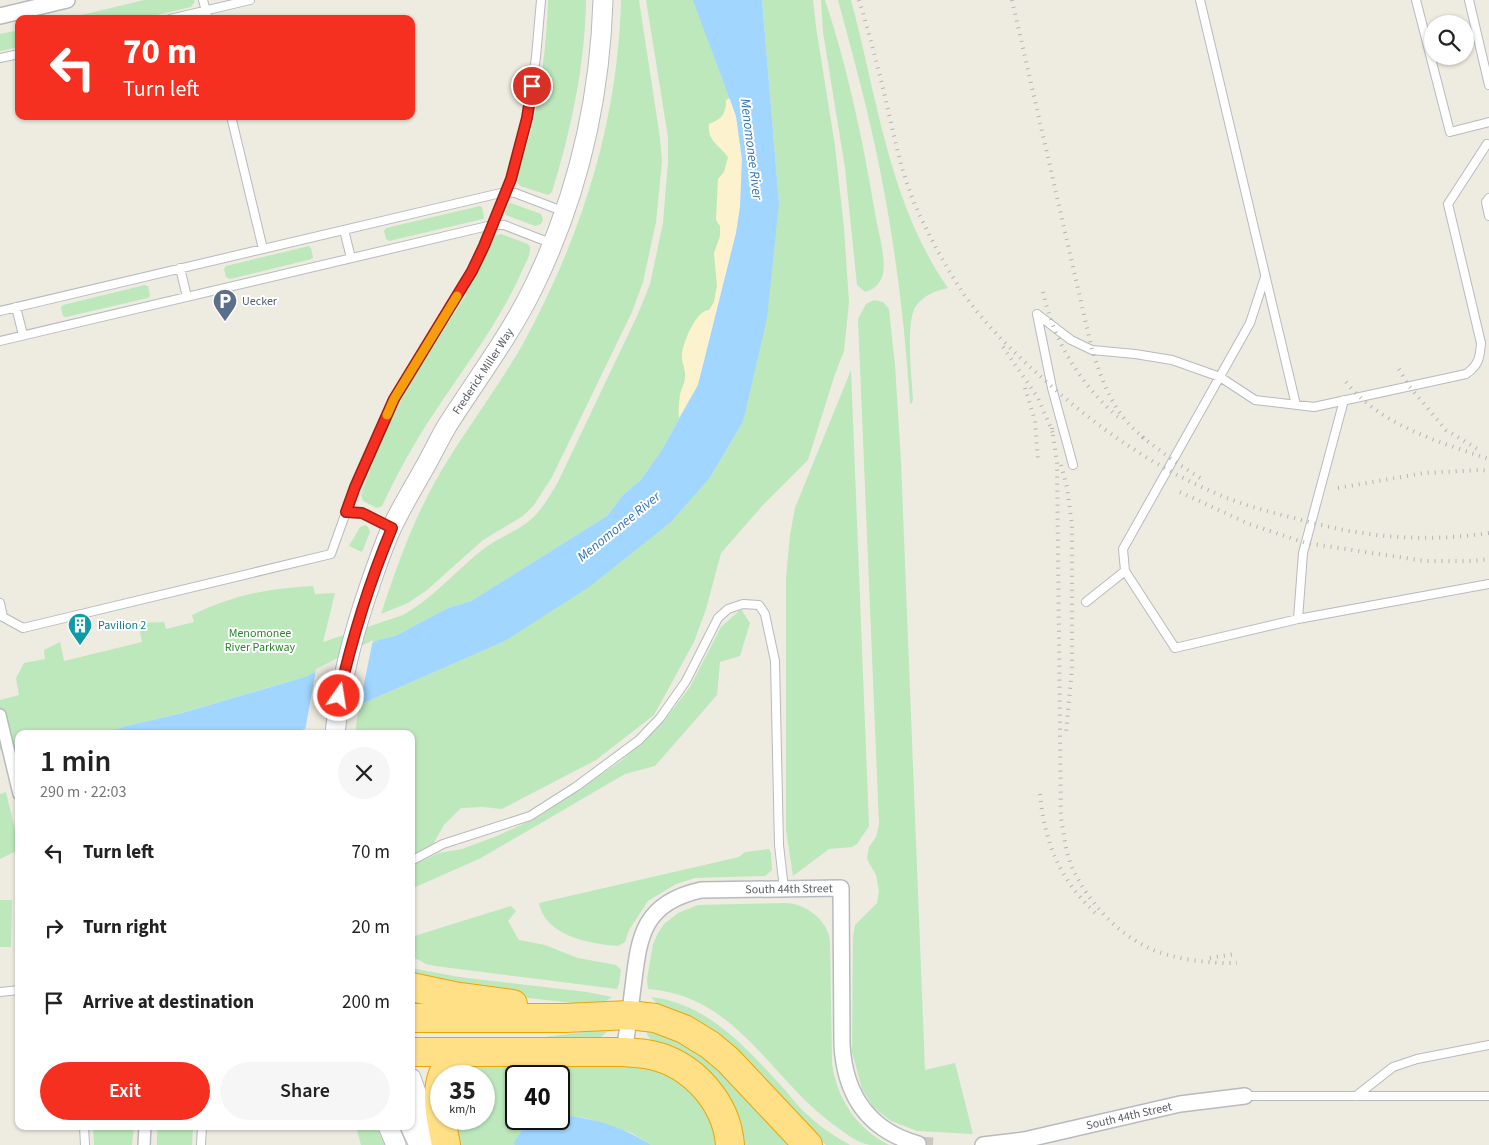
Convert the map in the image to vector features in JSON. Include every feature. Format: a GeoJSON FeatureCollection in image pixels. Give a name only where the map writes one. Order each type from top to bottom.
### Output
{"type":"FeatureCollection","features":[{"type":"Feature","properties":{"kind":"highway"},"geometry":{"type":"LineString","coordinates":[[415,988],[447,995],[515,1004],[566,1018]]}},
{"type":"Feature","properties":{"kind":"highway"},"geometry":{"type":"LineString","coordinates":[[415,1018],[629,1016],[655,1018],[684,1029],[710,1045],[728,1060],[808,1145]]}},
{"type":"Feature","properties":{"kind":"highway"},"geometry":{"type":"LineString","coordinates":[[415,1052],[624,1052],[651,1055],[684,1069],[704,1085],[722,1114],[729,1131],[730,1145]]}},
{"type":"Feature","properties":{"kind":"highway"},"geometry":{"type":"LineString","coordinates":[[446,1145],[440,1110],[439,1090],[441,1075],[448,1062],[459,1053]]}},
{"type":"Feature","properties":{"kind":"street"},"geometry":{"type":"LineString","coordinates":[[0,16],[67,0]]}},
{"type":"Feature","properties":{"kind":"street","name":"Frederick Miller Way"},"geometry":{"type":"LineString","coordinates":[[335,730],[339,696],[358,621],[368,588],[392,528],[446,428],[520,313],[553,244],[565,212],[588,132],[593,106],[601,45],[603,0]]}},
{"type":"Feature","properties":{"kind":"street"},"geometry":{"type":"LineString","coordinates":[[0,715],[15,777]]}},
{"type":"Feature","properties":{"kind":"street","name":"South 44th Street"},"geometry":{"type":"LineString","coordinates":[[624,1052],[636,957],[642,934],[652,917],[662,906],[674,899],[700,890],[841,888],[842,1045],[843,1064],[848,1081],[855,1097],[872,1120],[898,1138],[918,1144]]}},
{"type":"Feature","properties":{"kind":"street"},"geometry":{"type":"LineString","coordinates":[[415,1089],[435,1145]]}},
{"type":"Feature","properties":{"kind":"street","name":"South 44th Street"},"geometry":{"type":"LineString","coordinates":[[983,1145],[1024,1140],[1180,1104],[1245,1096]]}},
{"type":"Feature","properties":{"kind":"street"},"geometry":{"type":"LineString","coordinates":[[144,1145],[145,1130]]}},
{"type":"Feature","properties":{"kind":"street"},"geometry":{"type":"LineString","coordinates":[[390,1130],[396,1145]]}},
{"type":"Feature","properties":{"kind":"street"},"geometry":{"type":"LineString","coordinates":[[412,1130],[419,1145]]}},
{"type":"Feature","properties":{"kind":"lane"},"geometry":{"type":"LineString","coordinates":[[203,0],[207,15],[250,0]]}},
{"type":"Feature","properties":{"kind":"lane"},"geometry":{"type":"LineString","coordinates":[[0,603],[3,617],[23,628],[331,554],[355,487],[394,399],[472,271],[511,179],[527,118],[536,57],[540,0]]}},
{"type":"Feature","properties":{"kind":"lane"},"geometry":{"type":"LineString","coordinates":[[1200,0],[1296,405]]}},
{"type":"Feature","properties":{"kind":"lane"},"geometry":{"type":"LineString","coordinates":[[1416,0],[1450,132],[1489,122]]}},
{"type":"Feature","properties":{"kind":"lane"},"geometry":{"type":"LineString","coordinates":[[1469,0],[1489,84]]}},
{"type":"Feature","properties":{"kind":"lane"},"geometry":{"type":"LineString","coordinates":[[0,58],[15,55]]}},
{"type":"Feature","properties":{"kind":"lane"},"geometry":{"type":"LineString","coordinates":[[232,120],[263,249]]}},
{"type":"Feature","properties":{"kind":"lane"},"geometry":{"type":"LineString","coordinates":[[1073,466],[1052,388],[1037,314],[1071,340],[1092,350],[1172,360],[1220,377],[1255,400],[1296,405],[1314,407],[1466,374],[1476,367],[1480,356],[1480,343],[1448,204],[1487,144]]}},
{"type":"Feature","properties":{"kind":"lane"},"geometry":{"type":"LineString","coordinates":[[0,311],[505,192],[565,212]]}},
{"type":"Feature","properties":{"kind":"lane"},"geometry":{"type":"LineString","coordinates":[[1489,198],[1486,202],[1489,216]]}},
{"type":"Feature","properties":{"kind":"lane"},"geometry":{"type":"LineString","coordinates":[[0,341],[492,225],[504,225],[553,244]]}},
{"type":"Feature","properties":{"kind":"lane"},"geometry":{"type":"LineString","coordinates":[[344,230],[351,258]]}},
{"type":"Feature","properties":{"kind":"lane"},"geometry":{"type":"LineString","coordinates":[[180,268],[187,297]]}},
{"type":"Feature","properties":{"kind":"lane"},"geometry":{"type":"LineString","coordinates":[[1265,277],[1250,323],[1123,548],[1125,571],[1175,648],[1298,619],[1489,584]]}},
{"type":"Feature","properties":{"kind":"lane"},"geometry":{"type":"LineString","coordinates":[[16,307],[23,335]]}},
{"type":"Feature","properties":{"kind":"lane"},"geometry":{"type":"LineString","coordinates":[[1298,619],[1303,553],[1344,400]]}},
{"type":"Feature","properties":{"kind":"lane"},"geometry":{"type":"LineString","coordinates":[[346,512],[362,513],[392,528]]}},
{"type":"Feature","properties":{"kind":"lane"},"geometry":{"type":"LineString","coordinates":[[1086,602],[1125,571]]}},
{"type":"Feature","properties":{"kind":"lane"},"geometry":{"type":"LineString","coordinates":[[415,859],[443,844],[530,816],[577,786],[638,740],[660,718],[686,680],[718,618],[728,609],[743,604],[758,604],[765,614],[776,661],[779,845],[784,889]]}},
{"type":"Feature","properties":{"kind":"lane"},"geometry":{"type":"LineString","coordinates":[[0,992],[15,990]]}},
{"type":"Feature","properties":{"kind":"lane"},"geometry":{"type":"LineString","coordinates":[[1356,1096],[1392,1068],[1417,1058],[1489,1046]]}},
{"type":"Feature","properties":{"kind":"lane"},"geometry":{"type":"LineString","coordinates":[[1245,1096],[1489,1096]]}},
{"type":"Feature","properties":{"kind":"lane"},"geometry":{"type":"LineString","coordinates":[[84,1130],[85,1145]]}},
{"type":"Feature","properties":{"kind":"lane"},"geometry":{"type":"LineString","coordinates":[[201,1145],[202,1130]]}},
{"type":"Feature","properties":{"kind":"green space"},"geometry":{"type":"Polygon","coordinates":[[[144,0],[195,1],[191,7],[156,15],[82,15],[144,0]]]}},
{"type":"Feature","properties":{"kind":"green space"},"geometry":{"type":"Polygon","coordinates":[[[548,0],[586,0],[583,49],[576,98],[559,169],[552,192],[548,195],[520,186],[516,180],[532,128],[538,96],[545,48],[548,0]]]}},
{"type":"Feature","properties":{"kind":"green space"},"geometry":{"type":"Polygon","coordinates":[[[621,0],[639,0],[662,162],[656,222],[643,282],[632,312],[552,477],[534,505],[523,516],[483,540],[427,590],[408,603],[381,614],[392,580],[426,498],[445,464],[524,342],[545,302],[563,261],[593,177],[604,134],[613,90],[621,0]]]}},
{"type":"Feature","properties":{"kind":"green space","name":"Menomonee River Parkway"},"geometry":{"type":"Polygon","coordinates":[[[646,0],[698,0],[711,48],[736,116],[742,159],[698,385],[663,448],[641,480],[623,495],[607,516],[471,601],[448,608],[395,636],[378,640],[305,677],[181,713],[114,730],[15,730],[15,751],[0,753],[0,700],[19,695],[16,678],[24,663],[45,659],[44,650],[60,642],[64,661],[142,642],[138,623],[164,622],[166,629],[194,622],[192,615],[222,602],[266,591],[313,586],[315,594],[335,593],[323,642],[403,615],[415,608],[486,547],[530,520],[540,510],[558,482],[638,314],[650,284],[663,223],[668,137],[646,0]]]}},
{"type":"Feature","properties":{"kind":"green space"},"geometry":{"type":"Polygon","coordinates":[[[762,0],[813,0],[835,146],[844,228],[849,302],[844,351],[808,460],[763,505],[721,553],[706,609],[694,642],[654,715],[596,760],[502,809],[483,807],[461,808],[444,825],[433,844],[415,855],[415,730],[356,730],[359,705],[505,641],[671,522],[709,479],[743,422],[779,203],[762,0]]]}},
{"type":"Feature","properties":{"kind":"green space"},"geometry":{"type":"Polygon","coordinates":[[[821,0],[825,0],[848,79],[883,251],[884,267],[882,277],[874,288],[865,292],[857,285],[845,168],[823,32],[821,0]]]}},
{"type":"Feature","properties":{"kind":"green space"},"geometry":{"type":"Polygon","coordinates":[[[838,0],[851,0],[887,148],[898,185],[928,255],[948,288],[926,296],[919,302],[913,313],[910,351],[913,399],[910,404],[900,293],[883,183],[867,111],[838,0]]]}},
{"type":"Feature","properties":{"kind":"green space"},"geometry":{"type":"Polygon","coordinates":[[[15,31],[15,48],[0,51],[0,34],[15,31]]]}},
{"type":"Feature","properties":{"kind":"green space"},"geometry":{"type":"Polygon","coordinates":[[[511,203],[541,214],[543,219],[541,224],[535,226],[506,215],[505,212],[508,204],[511,203]]]}},
{"type":"Feature","properties":{"kind":"green space"},"geometry":{"type":"Polygon","coordinates":[[[482,207],[483,219],[389,241],[386,239],[384,231],[386,228],[482,207]]]}},
{"type":"Feature","properties":{"kind":"green space"},"geometry":{"type":"Polygon","coordinates":[[[501,234],[528,244],[530,247],[529,256],[503,309],[434,413],[400,470],[382,506],[377,508],[363,501],[361,495],[382,437],[411,381],[465,297],[495,236],[501,234]]]}},
{"type":"Feature","properties":{"kind":"green space"},"geometry":{"type":"Polygon","coordinates":[[[309,246],[312,259],[230,279],[226,277],[224,269],[226,266],[309,246]]]}},
{"type":"Feature","properties":{"kind":"green space"},"geometry":{"type":"Polygon","coordinates":[[[145,285],[148,286],[150,296],[148,298],[66,317],[63,316],[61,307],[63,305],[145,285]]]}},
{"type":"Feature","properties":{"kind":"green space"},"geometry":{"type":"Polygon","coordinates":[[[874,300],[883,302],[889,309],[895,365],[901,462],[925,1070],[955,1063],[973,1134],[917,1131],[891,1121],[873,1107],[862,1089],[852,1052],[853,936],[855,925],[877,903],[879,891],[876,875],[867,859],[869,847],[876,837],[879,824],[858,319],[866,304],[874,300]]]}},
{"type":"Feature","properties":{"kind":"green space"},"geometry":{"type":"Polygon","coordinates":[[[851,370],[869,826],[857,844],[852,847],[829,849],[793,876],[786,830],[786,578],[790,535],[795,508],[851,370]]]}},
{"type":"Feature","properties":{"kind":"green space"},"geometry":{"type":"Polygon","coordinates":[[[365,525],[370,532],[362,552],[349,546],[360,527],[365,525]]]}},
{"type":"Feature","properties":{"kind":"green space"},"geometry":{"type":"Polygon","coordinates":[[[741,609],[750,623],[740,656],[720,662],[717,695],[655,766],[625,774],[481,858],[415,887],[415,864],[439,853],[462,849],[497,836],[540,816],[621,761],[663,722],[690,687],[721,627],[741,609]]]}},
{"type":"Feature","properties":{"kind":"green space"},"geometry":{"type":"Polygon","coordinates":[[[6,792],[15,829],[15,851],[0,859],[0,794],[6,792]]]}},
{"type":"Feature","properties":{"kind":"green space"},"geometry":{"type":"Polygon","coordinates":[[[769,849],[772,870],[765,876],[695,878],[676,884],[648,901],[629,930],[625,942],[618,946],[582,940],[559,931],[543,914],[539,903],[739,857],[745,852],[769,849]]]}},
{"type":"Feature","properties":{"kind":"green space"},"geometry":{"type":"Polygon","coordinates":[[[0,900],[12,900],[11,947],[0,947],[0,900]]]}},
{"type":"Feature","properties":{"kind":"green space"},"geometry":{"type":"Polygon","coordinates":[[[785,903],[808,909],[825,926],[830,941],[832,1064],[835,1077],[850,1112],[867,1131],[889,1145],[865,1144],[834,1125],[811,1106],[750,1042],[706,1006],[679,995],[648,989],[647,979],[653,944],[664,924],[678,913],[698,905],[785,903]]]}},
{"type":"Feature","properties":{"kind":"green space"},"geometry":{"type":"Polygon","coordinates":[[[511,906],[516,911],[508,921],[519,940],[545,945],[578,958],[616,965],[621,970],[619,984],[617,989],[426,964],[415,958],[415,936],[511,906]]]}},
{"type":"Feature","properties":{"kind":"green space"},"geometry":{"type":"Polygon","coordinates":[[[415,969],[459,977],[587,992],[612,997],[603,1003],[591,1005],[447,989],[415,979],[415,969]]]}},
{"type":"Feature","properties":{"kind":"green space"},"geometry":{"type":"Polygon","coordinates":[[[651,997],[672,1001],[710,1019],[742,1045],[808,1116],[825,1130],[850,1145],[826,1145],[659,1006],[651,997]]]}},
{"type":"Feature","properties":{"kind":"green space"},"geometry":{"type":"Polygon","coordinates":[[[608,1029],[601,1037],[596,1039],[415,1040],[415,1037],[537,1038],[608,1029]]]}},
{"type":"Feature","properties":{"kind":"green space"},"geometry":{"type":"Polygon","coordinates":[[[648,1029],[675,1036],[714,1062],[793,1145],[742,1145],[647,1035],[648,1029]]]}},
{"type":"Feature","properties":{"kind":"green space"},"geometry":{"type":"Polygon","coordinates":[[[628,1064],[668,1072],[703,1101],[718,1145],[651,1145],[632,1133],[586,1118],[570,1116],[570,1065],[505,1065],[505,1130],[524,1130],[515,1142],[515,1145],[459,1145],[456,1130],[495,1130],[495,1065],[466,1065],[628,1064]]]}},
{"type":"Feature","properties":{"kind":"green space"},"geometry":{"type":"Polygon","coordinates":[[[93,1130],[134,1130],[132,1145],[94,1145],[93,1130]]]}},
{"type":"Feature","properties":{"kind":"green space"},"geometry":{"type":"Polygon","coordinates":[[[157,1130],[193,1130],[192,1145],[157,1145],[157,1130]]]}},
{"type":"Feature","properties":{"kind":"green space"},"geometry":{"type":"Polygon","coordinates":[[[357,1130],[378,1130],[385,1145],[361,1145],[357,1130]]]}},
{"type":"Feature","properties":{"kind":"sand"},"geometry":{"type":"Polygon","coordinates":[[[730,98],[736,116],[742,159],[740,207],[736,233],[698,385],[679,418],[680,395],[685,377],[682,357],[683,349],[695,321],[704,311],[709,310],[714,302],[717,286],[714,253],[720,236],[720,226],[716,220],[718,179],[724,172],[728,157],[712,139],[709,124],[722,115],[726,100],[730,98]]]}},
{"type":"Feature","properties":{"kind":"water","name":"Menomonee River"},"geometry":{"type":"Polygon","coordinates":[[[693,0],[762,0],[779,203],[767,318],[743,422],[709,479],[671,522],[589,587],[505,641],[302,730],[114,730],[182,713],[305,677],[378,640],[395,636],[448,608],[471,601],[607,516],[623,495],[641,480],[663,448],[698,385],[736,233],[740,207],[742,159],[736,116],[693,0]]]}},
{"type":"Feature","properties":{"kind":"water"},"geometry":{"type":"Polygon","coordinates":[[[570,1116],[607,1124],[640,1138],[651,1145],[515,1145],[514,1142],[523,1130],[570,1130],[570,1116]]]}},
{"type":"Feature","properties":{"kind":"pier"},"geometry":{"type":"Polygon","coordinates":[[[373,640],[359,708],[305,730],[316,669],[373,640]]]}},
{"type":"Feature","properties":{"kind":"pier"},"geometry":{"type":"Polygon","coordinates":[[[15,748],[15,793],[7,795],[0,767],[0,750],[15,748]]]}},
{"type":"Feature","properties":{"kind":"tunnel"},"geometry":{"type":"LineString","coordinates":[[918,1144],[934,1145]]}},
{"type":"Feature","properties":{"kind":"railway"},"geometry":{"type":"LineString","coordinates":[[859,0],[903,171],[913,200],[929,235],[954,279],[987,324],[1060,394],[1104,429],[1151,460],[1201,487],[1244,504],[1322,525],[1369,534],[1440,538],[1489,533]]}},
{"type":"Feature","properties":{"kind":"railway"},"geometry":{"type":"LineString","coordinates":[[1012,0],[1092,350],[1106,388],[1121,415],[1148,442]]}},
{"type":"Feature","properties":{"kind":"railway"},"geometry":{"type":"LineString","coordinates":[[1043,292],[1054,328],[1070,361],[1092,391],[1119,418]]}},
{"type":"Feature","properties":{"kind":"railway"},"geometry":{"type":"LineString","coordinates":[[1003,347],[1038,398],[1053,433]]}},
{"type":"Feature","properties":{"kind":"railway"},"geometry":{"type":"LineString","coordinates":[[1399,369],[1409,386],[1446,430],[1481,451]]}},
{"type":"Feature","properties":{"kind":"railway"},"geometry":{"type":"LineString","coordinates":[[1346,382],[1360,397],[1393,421],[1431,439],[1489,459]]}},
{"type":"Feature","properties":{"kind":"railway"},"geometry":{"type":"LineString","coordinates":[[1025,388],[1035,421],[1038,460]]}},
{"type":"Feature","properties":{"kind":"railway"},"geometry":{"type":"LineString","coordinates":[[1052,428],[1057,463],[1061,818],[1066,849],[1072,867],[1093,902],[1113,924],[1135,941],[1156,951],[1179,958],[1203,962],[1237,963]]}},
{"type":"Feature","properties":{"kind":"railway"},"geometry":{"type":"LineString","coordinates":[[1142,437],[1203,480]]}},
{"type":"Feature","properties":{"kind":"railway"},"geometry":{"type":"LineString","coordinates":[[1061,465],[1067,487],[1072,525],[1072,669],[1066,733]]}},
{"type":"Feature","properties":{"kind":"railway"},"geometry":{"type":"LineString","coordinates":[[1338,488],[1424,473],[1489,471]]}},
{"type":"Feature","properties":{"kind":"railway"},"geometry":{"type":"LineString","coordinates":[[1180,492],[1249,524],[1306,543],[1425,561],[1489,559]]}},
{"type":"Feature","properties":{"kind":"railway"},"geometry":{"type":"LineString","coordinates":[[1040,794],[1046,829],[1056,859],[1072,887],[1095,913]]}},
{"type":"Feature","properties":{"kind":"railway"},"geometry":{"type":"LineString","coordinates":[[1210,958],[1235,954]]}},
{"type":"Feature","properties":{"kind":"slow traffic"},"geometry":{"type":"LineString","coordinates":[[387,415],[394,399],[457,296]]}},
{"type":"Feature","properties":{"kind":"place","name":"Uecker"},"geometry":{"type":"Point","coordinates":[225,322]}},
{"type":"Feature","properties":{"kind":"place","name":"Pavilion 2"},"geometry":{"type":"Point","coordinates":[80,646]}},
{"type":"Feature","properties":{"kind":"route"},"geometry":{"type":"LineString","coordinates":[[339,696],[358,621],[379,558],[392,528],[362,513],[346,512],[394,399],[472,271],[484,246],[511,179],[527,118],[532,86]]}}]}
